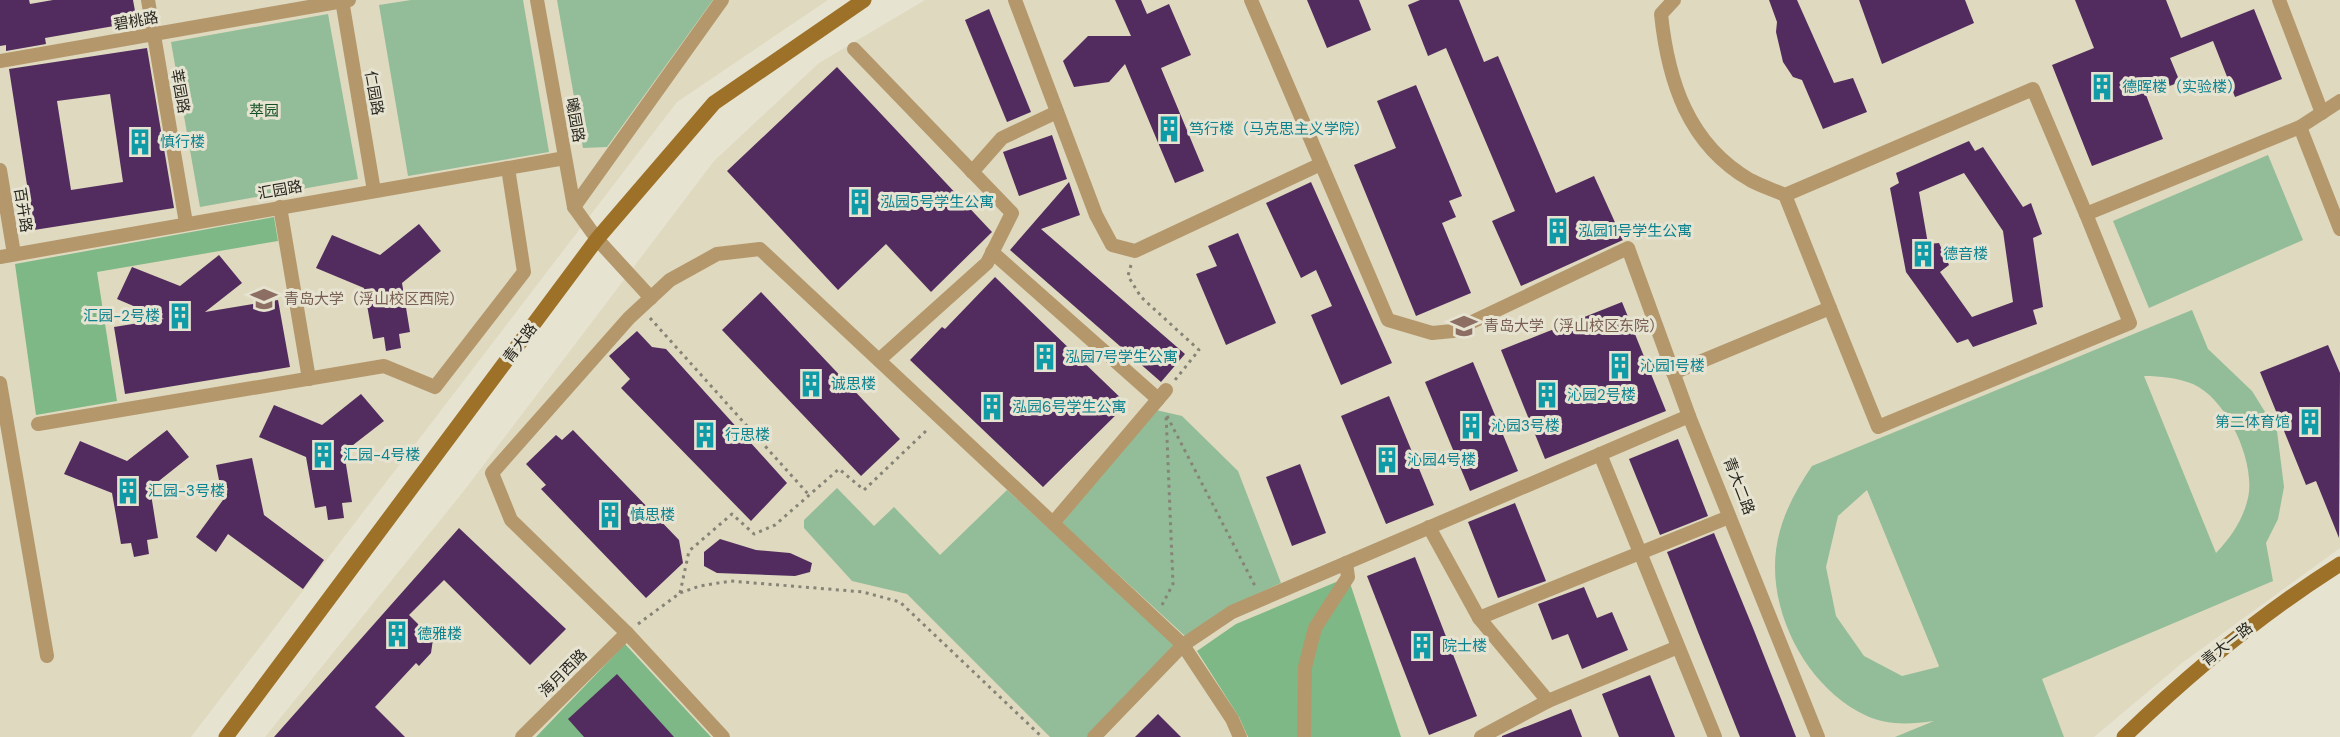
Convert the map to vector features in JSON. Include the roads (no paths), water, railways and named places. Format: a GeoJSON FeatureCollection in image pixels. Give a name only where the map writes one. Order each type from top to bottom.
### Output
{"type":"FeatureCollection","features":[{"type":"Feature","properties":{"kind":"street","name":"莘园路"},"geometry":{"type":"LineString","coordinates":[[148,0],[186,223]]}},
{"type":"Feature","properties":{"kind":"street","name":"碧桃路"},"geometry":{"type":"LineString","coordinates":[[0,61],[344,0]]}},
{"type":"Feature","properties":{"kind":"street","name":"仁园路"},"geometry":{"type":"LineString","coordinates":[[344,0],[374,191]]}},
{"type":"Feature","properties":{"kind":"street","name":"曦园路"},"geometry":{"type":"LineString","coordinates":[[537,0],[574,207],[645,303]]}},
{"type":"Feature","properties":{"kind":"street"},"geometry":{"type":"LineString","coordinates":[[574,207],[722,0]]}},
{"type":"Feature","properties":{"kind":"street","name":"青大路"},"geometry":{"type":"LineString","coordinates":[[226,737],[597,239],[714,103],[864,0]]}},
{"type":"Feature","properties":{"kind":"street"},"geometry":{"type":"LineString","coordinates":[[1015,0],[1096,214],[1112,245],[1135,250],[1321,164]]}},
{"type":"Feature","properties":{"kind":"street"},"geometry":{"type":"LineString","coordinates":[[1251,0],[1388,320],[1432,333],[1453,331],[1628,248],[1675,372],[1689,416],[1819,737]]}},
{"type":"Feature","properties":{"kind":"street"},"geometry":{"type":"LineString","coordinates":[[1674,0],[1661,14],[1666,56],[1672,81],[1689,119],[1719,155],[1750,180],[1785,195],[1878,427],[2130,323],[2033,89],[1785,195]]}},
{"type":"Feature","properties":{"kind":"street"},"geometry":{"type":"LineString","coordinates":[[2279,0],[2322,113]]}},
{"type":"Feature","properties":{"kind":"street"},"geometry":{"type":"LineString","coordinates":[[854,49],[1012,213],[987,263],[879,360]]}},
{"type":"Feature","properties":{"kind":"street"},"geometry":{"type":"LineString","coordinates":[[2086,214],[2300,127],[2340,101]]}},
{"type":"Feature","properties":{"kind":"street"},"geometry":{"type":"LineString","coordinates":[[972,172],[1002,138],[1057,112]]}},
{"type":"Feature","properties":{"kind":"street"},"geometry":{"type":"LineString","coordinates":[[2300,127],[2340,229]]}},
{"type":"Feature","properties":{"kind":"street","name":"汇园路"},"geometry":{"type":"LineString","coordinates":[[7,256],[565,158]]}},
{"type":"Feature","properties":{"kind":"street"},"geometry":{"type":"LineString","coordinates":[[38,424],[384,366],[435,387],[524,272],[508,168]]}},
{"type":"Feature","properties":{"kind":"street","name":"百卉路"},"geometry":{"type":"LineString","coordinates":[[0,170],[7,256]]}},
{"type":"Feature","properties":{"kind":"street"},"geometry":{"type":"LineString","coordinates":[[280,207],[309,379]]}},
{"type":"Feature","properties":{"kind":"street"},"geometry":{"type":"LineString","coordinates":[[723,737],[627,633],[511,520],[492,473],[645,303],[670,280],[717,254],[760,249],[1183,645],[1232,719],[1240,737]]}},
{"type":"Feature","properties":{"kind":"street"},"geometry":{"type":"LineString","coordinates":[[992,252],[1162,395],[1053,523]]}},
{"type":"Feature","properties":{"kind":"street"},"geometry":{"type":"LineString","coordinates":[[1675,372],[1830,308]]}},
{"type":"Feature","properties":{"kind":"street","name":"青大二路"},"geometry":{"type":"LineString","coordinates":[[1675,372],[1819,737]]}},
{"type":"Feature","properties":{"kind":"street"},"geometry":{"type":"LineString","coordinates":[[0,383],[47,656]]}},
{"type":"Feature","properties":{"kind":"street"},"geometry":{"type":"LineString","coordinates":[[1095,737],[1183,645],[1232,612],[1689,416]]}},
{"type":"Feature","properties":{"kind":"street"},"geometry":{"type":"LineString","coordinates":[[1600,454],[1715,737]]}},
{"type":"Feature","properties":{"kind":"street"},"geometry":{"type":"LineString","coordinates":[[1479,618],[1729,517]]}},
{"type":"Feature","properties":{"kind":"street"},"geometry":{"type":"LineString","coordinates":[[1429,527],[1479,618],[1548,701]]}},
{"type":"Feature","properties":{"kind":"street"},"geometry":{"type":"LineString","coordinates":[[1304,737],[1305,667],[1315,628],[1348,577],[1346,563]]}},
{"type":"Feature","properties":{"kind":"street","name":"青大一路"},"geometry":{"type":"LineString","coordinates":[[2124,737],[2190,673],[2283,599],[2340,564]]}},
{"type":"Feature","properties":{"kind":"street","name":"海月西路"},"geometry":{"type":"LineString","coordinates":[[522,737],[627,633]]}},
{"type":"Feature","properties":{"kind":"street"},"geometry":{"type":"LineString","coordinates":[[1481,737],[1548,701],[1678,647]]}},
{"type":"Feature","properties":{"kind":"place","name":"德晖楼（实验楼）"},"geometry":{"type":"Point","coordinates":[2102,87]}},
{"type":"Feature","properties":{"kind":"place","name":"笃行楼（马克思主义学院）"},"geometry":{"type":"Point","coordinates":[1169,129]}},
{"type":"Feature","properties":{"kind":"place","name":"慎行楼"},"geometry":{"type":"Point","coordinates":[140,142]}},
{"type":"Feature","properties":{"kind":"place","name":"泓园5号学生公寓"},"geometry":{"type":"Point","coordinates":[860,202]}},
{"type":"Feature","properties":{"kind":"place","name":"泓园11号学生公寓"},"geometry":{"type":"Point","coordinates":[1558,231]}},
{"type":"Feature","properties":{"kind":"place","name":"德音楼"},"geometry":{"type":"Point","coordinates":[1923,254]}},
{"type":"Feature","properties":{"kind":"place","name":"青岛大学（浮山校区西院）"},"geometry":{"type":"Point","coordinates":[264,299]}},
{"type":"Feature","properties":{"kind":"place","name":"汇园-2号楼"},"geometry":{"type":"Point","coordinates":[180,316]}},
{"type":"Feature","properties":{"kind":"place","name":"青岛大学（浮山校区东院）"},"geometry":{"type":"Point","coordinates":[1464,326]}},
{"type":"Feature","properties":{"kind":"place","name":"泓园7号学生公寓"},"geometry":{"type":"Point","coordinates":[1045,357]}},
{"type":"Feature","properties":{"kind":"place","name":"沁园1号楼"},"geometry":{"type":"Point","coordinates":[1620,366]}},
{"type":"Feature","properties":{"kind":"place","name":"诚思楼"},"geometry":{"type":"Point","coordinates":[811,384]}},
{"type":"Feature","properties":{"kind":"place","name":"沁园2号楼"},"geometry":{"type":"Point","coordinates":[1547,395]}},
{"type":"Feature","properties":{"kind":"place","name":"泓园6号学生公寓"},"geometry":{"type":"Point","coordinates":[992,407]}},
{"type":"Feature","properties":{"kind":"place","name":"第二体育馆"},"geometry":{"type":"Point","coordinates":[2310,422]}},
{"type":"Feature","properties":{"kind":"place","name":"沁园3号楼"},"geometry":{"type":"Point","coordinates":[1471,426]}},
{"type":"Feature","properties":{"kind":"place","name":"行思楼"},"geometry":{"type":"Point","coordinates":[705,435]}},
{"type":"Feature","properties":{"kind":"place","name":"汇园-4号楼"},"geometry":{"type":"Point","coordinates":[323,455]}},
{"type":"Feature","properties":{"kind":"place","name":"沁园4号楼"},"geometry":{"type":"Point","coordinates":[1387,460]}},
{"type":"Feature","properties":{"kind":"place","name":"汇园-3号楼"},"geometry":{"type":"Point","coordinates":[128,491]}},
{"type":"Feature","properties":{"kind":"place","name":"慎思楼"},"geometry":{"type":"Point","coordinates":[610,515]}},
{"type":"Feature","properties":{"kind":"place","name":"德雅楼"},"geometry":{"type":"Point","coordinates":[397,634]}},
{"type":"Feature","properties":{"kind":"place","name":"院士楼"},"geometry":{"type":"Point","coordinates":[1422,646]}},
{"type":"Feature","properties":{"kind":"park label","name":"萃园"},"geometry":{"type":"Point","coordinates":[264,111]}}]}
